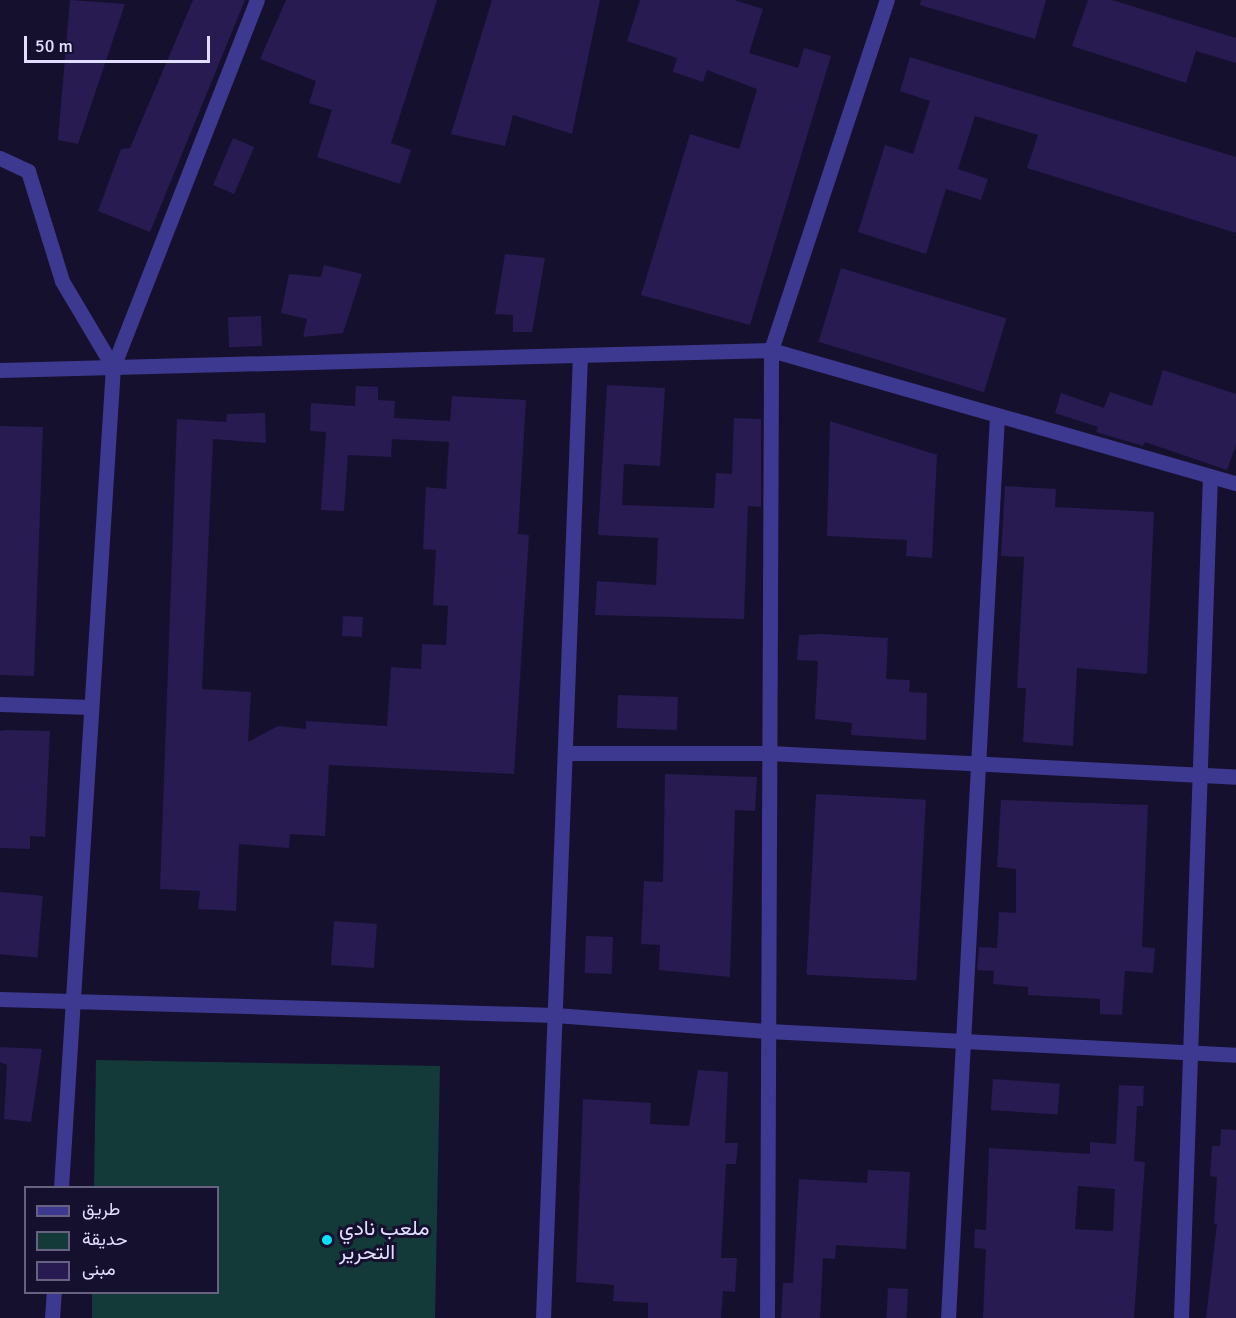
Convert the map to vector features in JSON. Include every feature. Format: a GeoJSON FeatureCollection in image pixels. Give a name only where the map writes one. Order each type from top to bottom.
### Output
{"type":"FeatureCollection","features":[{"type":"Feature","properties":{"kind":"street"},"geometry":{"type":"LineString","coordinates":[[61,1186],[113,367],[258,0]]}},
{"type":"Feature","properties":{"kind":"street"},"geometry":{"type":"LineString","coordinates":[[767,1318],[771,350],[887,0]]}},
{"type":"Feature","properties":{"kind":"street"},"geometry":{"type":"LineString","coordinates":[[0,158],[28,171],[62,281],[113,367]]}},
{"type":"Feature","properties":{"kind":"street"},"geometry":{"type":"LineString","coordinates":[[0,370],[771,350],[1236,483]]}},
{"type":"Feature","properties":{"kind":"street"},"geometry":{"type":"LineString","coordinates":[[543,1318],[580,355]]}},
{"type":"Feature","properties":{"kind":"street"},"geometry":{"type":"LineString","coordinates":[[948,1318],[980,762],[997,415]]}},
{"type":"Feature","properties":{"kind":"street"},"geometry":{"type":"LineString","coordinates":[[1181,1318],[1210,476]]}},
{"type":"Feature","properties":{"kind":"street"},"geometry":{"type":"LineString","coordinates":[[0,704],[91,707]]}},
{"type":"Feature","properties":{"kind":"street"},"geometry":{"type":"LineString","coordinates":[[565,753],[769,753],[980,762],[1236,777]]}},
{"type":"Feature","properties":{"kind":"street"},"geometry":{"type":"LineString","coordinates":[[0,999],[74,999],[555,1015],[768,1032],[1236,1055]]}},
{"type":"Feature","properties":{"kind":"street"},"geometry":{"type":"LineString","coordinates":[[52,1318],[54,1294]]}},
{"type":"Feature","properties":{"kind":"green space","name":"ملعب نادي التحرير"},"geometry":{"type":"Polygon","coordinates":[[[96,1060],[440,1066],[435,1318],[92,1318],[92,1294],[219,1294],[219,1186],[94,1186],[96,1060]]]}},
{"type":"Feature","properties":{"kind":"building"},"geometry":{"type":"Polygon","coordinates":[[[70,0],[125,4],[78,144],[58,140],[70,0]]]}},
{"type":"Feature","properties":{"kind":"building"},"geometry":{"type":"Polygon","coordinates":[[[193,0],[245,0],[150,232],[98,211],[121,149],[130,148],[193,0]]]}},
{"type":"Feature","properties":{"kind":"building"},"geometry":{"type":"Polygon","coordinates":[[[286,0],[437,0],[391,143],[411,150],[400,184],[317,157],[332,110],[309,103],[316,81],[260,59],[286,0]]]}},
{"type":"Feature","properties":{"kind":"building"},"geometry":{"type":"Polygon","coordinates":[[[492,0],[600,0],[572,134],[513,115],[505,146],[451,134],[492,0]]]}},
{"type":"Feature","properties":{"kind":"building"},"geometry":{"type":"Polygon","coordinates":[[[640,0],[734,0],[763,9],[749,53],[798,68],[804,48],[831,56],[750,325],[641,295],[690,134],[739,149],[757,89],[707,70],[703,82],[673,72],[677,58],[627,41],[640,0]]]}},
{"type":"Feature","properties":{"kind":"building"},"geometry":{"type":"Polygon","coordinates":[[[921,0],[1046,0],[1035,39],[920,5],[921,0]]]}},
{"type":"Feature","properties":{"kind":"building"},"geometry":{"type":"Polygon","coordinates":[[[1088,0],[1112,0],[1236,38],[1236,63],[1196,51],[1186,83],[1072,46],[1088,0]]]}},
{"type":"Feature","properties":{"kind":"building"},"geometry":{"type":"Polygon","coordinates":[[[910,57],[1236,157],[1236,233],[1027,168],[1038,135],[975,116],[958,169],[988,179],[981,200],[946,189],[926,254],[858,232],[885,145],[913,154],[930,101],[900,91],[910,57]]]}},
{"type":"Feature","properties":{"kind":"building"},"geometry":{"type":"Polygon","coordinates":[[[233,138],[254,147],[234,194],[213,185],[233,138]]]}},
{"type":"Feature","properties":{"kind":"building"},"geometry":{"type":"Polygon","coordinates":[[[505,254],[545,258],[532,332],[513,332],[513,315],[495,314],[505,254]]]}},
{"type":"Feature","properties":{"kind":"building"},"geometry":{"type":"Polygon","coordinates":[[[324,265],[362,274],[343,333],[303,337],[307,319],[281,313],[289,274],[321,277],[324,265]]]}},
{"type":"Feature","properties":{"kind":"building"},"geometry":{"type":"Polygon","coordinates":[[[841,268],[1006,319],[984,392],[818,342],[841,268]]]}},
{"type":"Feature","properties":{"kind":"building"},"geometry":{"type":"Polygon","coordinates":[[[261,316],[262,346],[229,347],[228,317],[261,316]]]}},
{"type":"Feature","properties":{"kind":"building"},"geometry":{"type":"Polygon","coordinates":[[[1163,370],[1236,394],[1236,445],[1227,470],[1145,442],[1143,446],[1096,432],[1098,427],[1055,413],[1061,393],[1104,408],[1110,392],[1152,406],[1163,370]]]}},
{"type":"Feature","properties":{"kind":"building"},"geometry":{"type":"Polygon","coordinates":[[[607,385],[665,388],[660,466],[624,464],[622,505],[714,508],[716,473],[732,474],[734,418],[761,419],[761,507],[748,506],[744,619],[595,615],[597,581],[656,585],[658,538],[598,535],[607,385]]]}},
{"type":"Feature","properties":{"kind":"building"},"geometry":{"type":"Polygon","coordinates":[[[356,386],[378,387],[378,400],[395,401],[394,418],[450,421],[452,396],[526,400],[518,534],[529,535],[514,774],[329,765],[325,836],[290,834],[289,848],[239,844],[236,911],[198,909],[200,891],[160,889],[177,419],[226,422],[227,414],[265,413],[266,443],[213,439],[202,689],[251,692],[248,742],[278,726],[306,729],[306,721],[387,726],[391,667],[421,669],[422,644],[446,645],[448,606],[433,605],[436,550],[423,549],[426,487],[446,489],[449,442],[392,439],[391,457],[348,455],[344,511],[321,510],[326,432],[310,431],[311,403],[355,406],[356,386]]]}},
{"type":"Feature","properties":{"kind":"building"},"geometry":{"type":"Polygon","coordinates":[[[830,421],[937,455],[932,558],[906,556],[907,540],[827,536],[830,421]]]}},
{"type":"Feature","properties":{"kind":"building"},"geometry":{"type":"Polygon","coordinates":[[[0,426],[43,427],[34,676],[0,675],[0,426]]]}},
{"type":"Feature","properties":{"kind":"building"},"geometry":{"type":"Polygon","coordinates":[[[1005,486],[1056,489],[1055,507],[1154,512],[1147,674],[1077,668],[1073,746],[1023,742],[1026,688],[1017,688],[1024,557],[1001,556],[1005,486]]]}},
{"type":"Feature","properties":{"kind":"building"},"geometry":{"type":"Polygon","coordinates":[[[343,616],[363,617],[362,637],[342,636],[343,616]]]}},
{"type":"Feature","properties":{"kind":"building"},"geometry":{"type":"Polygon","coordinates":[[[799,635],[888,638],[886,679],[910,680],[909,692],[927,693],[926,740],[851,735],[852,723],[815,719],[818,661],[797,660],[799,635]]]}},
{"type":"Feature","properties":{"kind":"building"},"geometry":{"type":"Polygon","coordinates":[[[618,695],[678,697],[677,730],[617,728],[618,695]]]}},
{"type":"Feature","properties":{"kind":"building"},"geometry":{"type":"Polygon","coordinates":[[[0,731],[50,731],[45,837],[30,836],[30,849],[0,848],[0,731]]]}},
{"type":"Feature","properties":{"kind":"building"},"geometry":{"type":"Polygon","coordinates":[[[665,774],[757,777],[755,811],[735,810],[730,977],[659,970],[660,945],[641,944],[644,881],[663,882],[665,774]]]}},
{"type":"Feature","properties":{"kind":"building"},"geometry":{"type":"Polygon","coordinates":[[[816,794],[926,800],[916,981],[807,975],[816,794]]]}},
{"type":"Feature","properties":{"kind":"building"},"geometry":{"type":"Polygon","coordinates":[[[1001,800],[1148,805],[1142,947],[1155,948],[1153,973],[1125,971],[1122,1015],[1100,1014],[1100,999],[1028,995],[1028,987],[993,984],[994,971],[977,970],[979,947],[997,948],[999,912],[1016,913],[1016,869],[997,867],[1001,800]]]}},
{"type":"Feature","properties":{"kind":"building"},"geometry":{"type":"Polygon","coordinates":[[[0,892],[43,896],[37,958],[0,954],[0,892]]]}},
{"type":"Feature","properties":{"kind":"building"},"geometry":{"type":"Polygon","coordinates":[[[334,921],[377,924],[374,968],[331,965],[334,921]]]}},
{"type":"Feature","properties":{"kind":"building"},"geometry":{"type":"Polygon","coordinates":[[[586,936],[613,937],[612,974],[585,973],[586,936]]]}},
{"type":"Feature","properties":{"kind":"building"},"geometry":{"type":"Polygon","coordinates":[[[0,1047],[42,1049],[31,1122],[4,1119],[7,1065],[0,1062],[0,1047]]]}},
{"type":"Feature","properties":{"kind":"building"},"geometry":{"type":"Polygon","coordinates":[[[698,1070],[728,1072],[725,1143],[738,1143],[736,1164],[726,1164],[721,1258],[737,1258],[735,1292],[723,1291],[721,1318],[648,1318],[648,1303],[613,1301],[614,1285],[576,1282],[583,1099],[651,1103],[650,1124],[689,1126],[698,1070]]]}},
{"type":"Feature","properties":{"kind":"building"},"geometry":{"type":"Polygon","coordinates":[[[993,1079],[1060,1084],[1058,1115],[991,1110],[993,1079]]]}},
{"type":"Feature","properties":{"kind":"building"},"geometry":{"type":"Polygon","coordinates":[[[1119,1085],[1144,1086],[1143,1106],[1137,1106],[1134,1161],[1145,1162],[1134,1318],[983,1318],[986,1249],[974,1248],[975,1229],[986,1230],[989,1148],[1090,1154],[1090,1142],[1116,1144],[1119,1085]],[[1078,1186],[1075,1229],[1113,1231],[1115,1189],[1078,1186]]]}},
{"type":"Feature","properties":{"kind":"building"},"geometry":{"type":"Polygon","coordinates":[[[1221,1129],[1236,1130],[1236,1318],[1206,1318],[1217,1224],[1214,1224],[1217,1177],[1210,1176],[1212,1146],[1220,1146],[1221,1129]]]}},
{"type":"Feature","properties":{"kind":"building"},"geometry":{"type":"Polygon","coordinates":[[[868,1170],[910,1172],[906,1249],[836,1245],[835,1259],[823,1258],[820,1318],[781,1318],[783,1283],[793,1283],[799,1179],[867,1183],[868,1170]]]}},
{"type":"Feature","properties":{"kind":"building"},"geometry":{"type":"Polygon","coordinates":[[[888,1288],[908,1289],[906,1318],[886,1318],[888,1288]]]}},
{"type":"Feature","properties":{"kind":"place","name":"ملعب نادي التحرير"},"geometry":{"type":"Point","coordinates":[327,1240]}}]}
